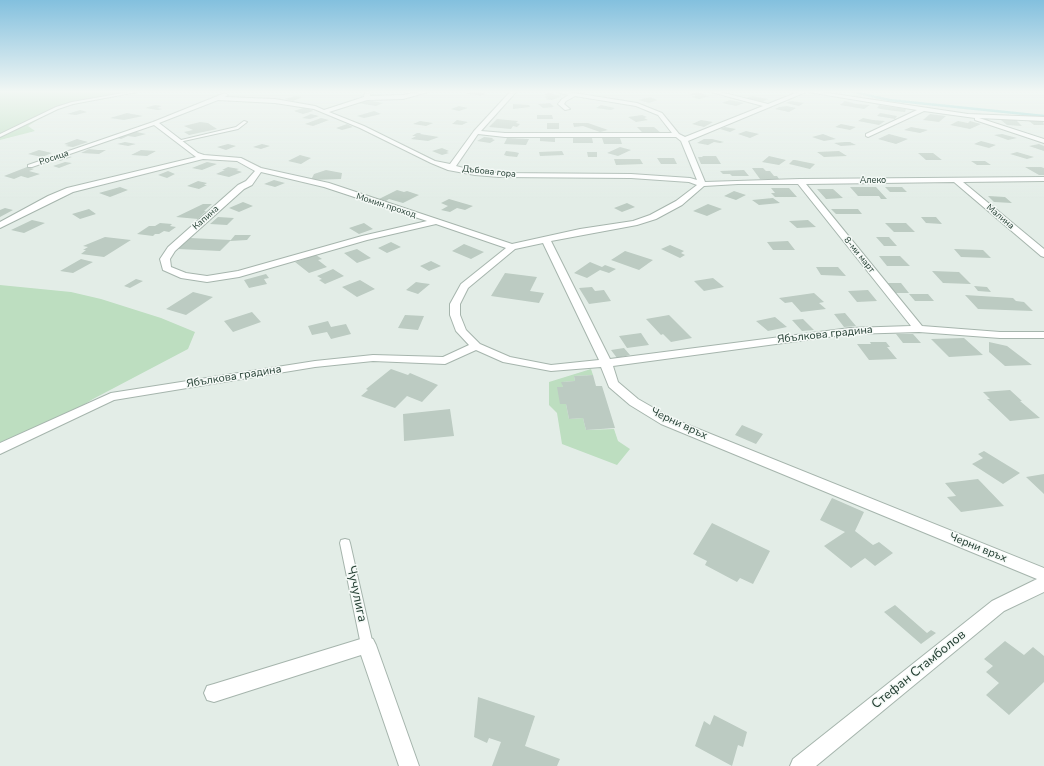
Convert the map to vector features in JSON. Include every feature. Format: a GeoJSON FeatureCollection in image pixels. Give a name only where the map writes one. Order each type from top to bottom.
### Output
{"type":"FeatureCollection","features":[{"type":"Feature","properties":{"kind":"street","name":"Росица"},"geometry":{"type":"LineString","coordinates":[[30,166],[141,128]]}},
{"type":"Feature","properties":{"kind":"street"},"geometry":{"type":"LineString","coordinates":[[161,128],[196,154],[203,157]]}},
{"type":"Feature","properties":{"kind":"street","name":"Дъбова гора"},"geometry":{"type":"LineString","coordinates":[[364,128],[433,162],[451,168],[475,173],[499,175],[631,176],[690,180],[702,184]]}},
{"type":"Feature","properties":{"kind":"street"},"geometry":{"type":"LineString","coordinates":[[451,168],[480,128]]}},
{"type":"Feature","properties":{"kind":"street"},"geometry":{"type":"LineString","coordinates":[[606,363],[552,368],[507,360],[476,346],[460,331],[455,315],[455,304],[464,286],[512,247],[546,239],[634,223],[667,211],[679,203],[702,184],[681,138],[672,128]]}},
{"type":"Feature","properties":{"kind":"street"},"geometry":{"type":"LineString","coordinates":[[476,132],[513,135],[681,138],[709,128]]}},
{"type":"Feature","properties":{"kind":"street"},"geometry":{"type":"LineString","coordinates":[[868,135],[884,128]]}},
{"type":"Feature","properties":{"kind":"street"},"geometry":{"type":"LineString","coordinates":[[1004,128],[1044,141]]}},
{"type":"Feature","properties":{"kind":"street"},"geometry":{"type":"LineString","coordinates":[[0,225],[51,198],[70,190],[203,157],[230,157],[239,159],[259,170]]}},
{"type":"Feature","properties":{"kind":"street","name":"Капина"},"geometry":{"type":"LineString","coordinates":[[259,170],[249,183],[241,187],[171,249],[165,259],[166,268],[184,276],[206,278],[239,274],[365,238],[436,222]]}},
{"type":"Feature","properties":{"kind":"street","name":"Момин проход"},"geometry":{"type":"LineString","coordinates":[[259,170],[326,185],[512,247]]}},
{"type":"Feature","properties":{"kind":"street","name":"Малина"},"geometry":{"type":"LineString","coordinates":[[956,180],[1043,253]]}},
{"type":"Feature","properties":{"kind":"street","name":"Алеко"},"geometry":{"type":"LineString","coordinates":[[702,184],[1044,180]]}},
{"type":"Feature","properties":{"kind":"street","name":"8-ми март"},"geometry":{"type":"LineString","coordinates":[[800,182],[919,329]]}},
{"type":"Feature","properties":{"kind":"street","name":"Черни връх"},"geometry":{"type":"LineString","coordinates":[[546,239],[606,363],[613,384],[634,402],[666,421],[1044,575]]}},
{"type":"Feature","properties":{"kind":"street","name":"Ябълкова градина"},"geometry":{"type":"LineString","coordinates":[[606,363],[850,331],[919,329],[1000,335],[1044,335]]}},
{"type":"Feature","properties":{"kind":"street","name":"Ябълкова градина"},"geometry":{"type":"LineString","coordinates":[[0,449],[111,396],[315,364],[373,358],[445,361],[476,346]]}},
{"type":"Feature","properties":{"kind":"street","name":"Стефан Стамболов"},"geometry":{"type":"LineString","coordinates":[[800,766],[998,606],[1044,584]]}},
{"type":"Feature","properties":{"kind":"street"},"geometry":{"type":"LineString","coordinates":[[214,693],[367,645],[409,766]]}},
{"type":"Feature","properties":{"kind":"lane"},"geometry":{"type":"LineString","coordinates":[[0,136],[17,128]]}},
{"type":"Feature","properties":{"kind":"lane"},"geometry":{"type":"LineString","coordinates":[[178,141],[237,128]]}},
{"type":"Feature","properties":{"kind":"lane","name":"Чучулига"},"geometry":{"type":"LineString","coordinates":[[345,543],[367,645]]}},
{"type":"Feature","properties":{"kind":"green space"},"geometry":{"type":"Polygon","coordinates":[[[0,128],[30,128],[35,131],[0,140],[0,128]]]}},
{"type":"Feature","properties":{"kind":"green space"},"geometry":{"type":"Polygon","coordinates":[[[0,285],[71,292],[101,299],[161,318],[195,332],[188,349],[93,399],[21,444],[0,454],[0,285]]]}},
{"type":"Feature","properties":{"kind":"green space"},"geometry":{"type":"Polygon","coordinates":[[[591,369],[593,375],[574,376],[575,381],[562,382],[563,387],[560,404],[566,404],[569,419],[583,418],[586,430],[614,429],[618,441],[630,449],[617,465],[562,444],[557,413],[549,405],[549,382],[591,369]]]}},
{"type":"Feature","properties":{"kind":"building"},"geometry":{"type":"Polygon","coordinates":[[[188,128],[217,129],[189,135],[184,132],[193,130],[188,128]]]}},
{"type":"Feature","properties":{"kind":"building"},"geometry":{"type":"Polygon","coordinates":[[[337,128],[350,128],[342,130],[337,128]]]}},
{"type":"Feature","properties":{"kind":"building"},"geometry":{"type":"Polygon","coordinates":[[[547,128],[559,128],[559,129],[547,129],[547,128]]]}},
{"type":"Feature","properties":{"kind":"building"},"geometry":{"type":"Polygon","coordinates":[[[588,128],[602,128],[608,130],[600,132],[588,128]]]}},
{"type":"Feature","properties":{"kind":"building"},"geometry":{"type":"Polygon","coordinates":[[[638,128],[655,128],[661,133],[643,133],[638,128]]]}},
{"type":"Feature","properties":{"kind":"building"},"geometry":{"type":"Polygon","coordinates":[[[729,128],[736,129],[730,132],[720,129],[729,128]]]}},
{"type":"Feature","properties":{"kind":"building"},"geometry":{"type":"Polygon","coordinates":[[[839,128],[855,128],[850,130],[839,128]]]}},
{"type":"Feature","properties":{"kind":"building"},"geometry":{"type":"Polygon","coordinates":[[[915,128],[928,130],[920,133],[904,130],[915,128]]]}},
{"type":"Feature","properties":{"kind":"building"},"geometry":{"type":"Polygon","coordinates":[[[132,131],[146,134],[135,137],[128,136],[121,139],[114,137],[132,131]]]}},
{"type":"Feature","properties":{"kind":"building"},"geometry":{"type":"Polygon","coordinates":[[[746,131],[759,134],[750,138],[738,134],[746,131]]]}},
{"type":"Feature","properties":{"kind":"building"},"geometry":{"type":"Polygon","coordinates":[[[417,133],[439,137],[428,141],[411,139],[416,136],[412,136],[417,133]]]}},
{"type":"Feature","properties":{"kind":"building"},"geometry":{"type":"Polygon","coordinates":[[[823,134],[836,139],[824,141],[812,137],[823,134]]]}},
{"type":"Feature","properties":{"kind":"building"},"geometry":{"type":"Polygon","coordinates":[[[889,134],[908,139],[896,144],[878,139],[889,134]]]}},
{"type":"Feature","properties":{"kind":"building"},"geometry":{"type":"Polygon","coordinates":[[[1002,134],[1017,138],[1008,140],[994,135],[1002,134]]]}},
{"type":"Feature","properties":{"kind":"building"},"geometry":{"type":"Polygon","coordinates":[[[484,137],[493,138],[492,139],[495,140],[490,143],[477,141],[484,137]]]}},
{"type":"Feature","properties":{"kind":"building"},"geometry":{"type":"Polygon","coordinates":[[[507,138],[529,139],[526,145],[504,144],[507,138]]]}},
{"type":"Feature","properties":{"kind":"building"},"geometry":{"type":"Polygon","coordinates":[[[540,138],[555,138],[555,142],[540,141],[540,138]]]}},
{"type":"Feature","properties":{"kind":"building"},"geometry":{"type":"Polygon","coordinates":[[[573,138],[592,138],[593,143],[573,143],[573,138]]]}},
{"type":"Feature","properties":{"kind":"building"},"geometry":{"type":"Polygon","coordinates":[[[602,138],[620,138],[622,144],[604,144],[602,138]]]}},
{"type":"Feature","properties":{"kind":"building"},"geometry":{"type":"Polygon","coordinates":[[[77,139],[88,142],[73,147],[65,146],[69,145],[64,144],[77,139]]]}},
{"type":"Feature","properties":{"kind":"building"},"geometry":{"type":"Polygon","coordinates":[[[704,139],[724,142],[714,142],[708,145],[697,143],[704,139]]]}},
{"type":"Feature","properties":{"kind":"building"},"geometry":{"type":"Polygon","coordinates":[[[981,141],[996,145],[989,148],[974,144],[981,141]]]}},
{"type":"Feature","properties":{"kind":"building"},"geometry":{"type":"Polygon","coordinates":[[[125,142],[136,144],[128,146],[117,144],[125,142]]]}},
{"type":"Feature","properties":{"kind":"building"},"geometry":{"type":"Polygon","coordinates":[[[850,142],[856,145],[841,146],[834,143],[850,142]]]}},
{"type":"Feature","properties":{"kind":"building"},"geometry":{"type":"Polygon","coordinates":[[[228,144],[236,146],[226,150],[217,147],[228,144]]]}},
{"type":"Feature","properties":{"kind":"building"},"geometry":{"type":"Polygon","coordinates":[[[262,144],[270,146],[261,149],[253,147],[262,144]]]}},
{"type":"Feature","properties":{"kind":"building"},"geometry":{"type":"Polygon","coordinates":[[[1039,144],[1044,146],[1044,151],[1029,146],[1039,144]]]}},
{"type":"Feature","properties":{"kind":"building"},"geometry":{"type":"Polygon","coordinates":[[[620,147],[631,150],[618,156],[607,153],[620,147]]]}},
{"type":"Feature","properties":{"kind":"building"},"geometry":{"type":"Polygon","coordinates":[[[442,148],[449,151],[446,152],[449,153],[442,155],[432,151],[442,148]]]}},
{"type":"Feature","properties":{"kind":"building"},"geometry":{"type":"Polygon","coordinates":[[[89,149],[106,150],[99,154],[81,153],[89,149]]]}},
{"type":"Feature","properties":{"kind":"building"},"geometry":{"type":"Polygon","coordinates":[[[39,150],[52,153],[42,157],[28,154],[39,150]]]}},
{"type":"Feature","properties":{"kind":"building"},"geometry":{"type":"Polygon","coordinates":[[[141,150],[156,151],[147,156],[131,155],[141,150]]]}},
{"type":"Feature","properties":{"kind":"building"},"geometry":{"type":"Polygon","coordinates":[[[506,151],[519,153],[517,157],[507,156],[504,155],[506,151]]]}},
{"type":"Feature","properties":{"kind":"building"},"geometry":{"type":"Polygon","coordinates":[[[562,151],[564,155],[540,156],[539,152],[562,151]]]}},
{"type":"Feature","properties":{"kind":"building"},"geometry":{"type":"Polygon","coordinates":[[[839,151],[847,156],[824,157],[817,152],[839,151]]]}},
{"type":"Feature","properties":{"kind":"building"},"geometry":{"type":"Polygon","coordinates":[[[587,152],[597,152],[597,157],[588,157],[587,152]]]}},
{"type":"Feature","properties":{"kind":"building"},"geometry":{"type":"Polygon","coordinates":[[[1017,152],[1034,157],[1027,159],[1010,154],[1017,152]]]}},
{"type":"Feature","properties":{"kind":"building"},"geometry":{"type":"Polygon","coordinates":[[[918,153],[933,153],[942,160],[926,160],[918,153]]]}},
{"type":"Feature","properties":{"kind":"building"},"geometry":{"type":"Polygon","coordinates":[[[64,155],[72,157],[60,161],[52,159],[64,155]]]}},
{"type":"Feature","properties":{"kind":"building"},"geometry":{"type":"Polygon","coordinates":[[[300,155],[311,158],[301,164],[288,161],[300,155]]]}},
{"type":"Feature","properties":{"kind":"building"},"geometry":{"type":"Polygon","coordinates":[[[702,156],[716,156],[721,164],[701,164],[698,157],[703,157],[702,156]]]}},
{"type":"Feature","properties":{"kind":"building"},"geometry":{"type":"Polygon","coordinates":[[[769,156],[786,160],[779,165],[762,162],[769,156]]]}},
{"type":"Feature","properties":{"kind":"building"},"geometry":{"type":"Polygon","coordinates":[[[657,158],[674,158],[677,164],[661,164],[657,158]]]}},
{"type":"Feature","properties":{"kind":"building"},"geometry":{"type":"Polygon","coordinates":[[[614,159],[640,159],[643,164],[616,165],[614,159]]]}},
{"type":"Feature","properties":{"kind":"building"},"geometry":{"type":"Polygon","coordinates":[[[793,160],[815,164],[810,169],[789,164],[793,160]]]}},
{"type":"Feature","properties":{"kind":"building"},"geometry":{"type":"Polygon","coordinates":[[[971,161],[985,161],[991,165],[977,165],[971,161]]]}},
{"type":"Feature","properties":{"kind":"building"},"geometry":{"type":"Polygon","coordinates":[[[65,162],[72,163],[59,168],[53,166],[65,162]]]}},
{"type":"Feature","properties":{"kind":"building"},"geometry":{"type":"Polygon","coordinates":[[[207,162],[217,164],[202,170],[192,168],[207,162]]]}},
{"type":"Feature","properties":{"kind":"building"},"geometry":{"type":"Polygon","coordinates":[[[27,167],[34,169],[29,171],[40,174],[28,178],[21,176],[14,179],[4,176],[27,167]]]}},
{"type":"Feature","properties":{"kind":"building"},"geometry":{"type":"Polygon","coordinates":[[[228,167],[239,169],[236,170],[242,172],[229,177],[216,174],[228,167]]]}},
{"type":"Feature","properties":{"kind":"building"},"geometry":{"type":"Polygon","coordinates":[[[1025,167],[1044,168],[1044,175],[1039,175],[1025,167]]]}},
{"type":"Feature","properties":{"kind":"building"},"geometry":{"type":"Polygon","coordinates":[[[752,168],[763,168],[766,171],[770,171],[779,179],[760,179],[752,168]]]}},
{"type":"Feature","properties":{"kind":"building"},"geometry":{"type":"Polygon","coordinates":[[[326,170],[342,173],[341,179],[311,180],[314,174],[326,170]]]}},
{"type":"Feature","properties":{"kind":"building"},"geometry":{"type":"Polygon","coordinates":[[[744,170],[749,176],[732,176],[730,174],[723,174],[720,171],[744,170]]]}},
{"type":"Feature","properties":{"kind":"building"},"geometry":{"type":"Polygon","coordinates":[[[168,171],[175,174],[167,178],[158,175],[168,171]]]}},
{"type":"Feature","properties":{"kind":"building"},"geometry":{"type":"Polygon","coordinates":[[[274,180],[285,183],[275,187],[264,184],[274,180]]]}},
{"type":"Feature","properties":{"kind":"building"},"geometry":{"type":"Polygon","coordinates":[[[198,181],[207,183],[204,185],[207,185],[199,189],[187,186],[198,181]]]}},
{"type":"Feature","properties":{"kind":"building"},"geometry":{"type":"Polygon","coordinates":[[[120,187],[128,190],[110,197],[99,193],[120,187]]]}},
{"type":"Feature","properties":{"kind":"building"},"geometry":{"type":"Polygon","coordinates":[[[850,187],[876,187],[887,199],[881,199],[879,196],[858,196],[850,187]]]}},
{"type":"Feature","properties":{"kind":"building"},"geometry":{"type":"Polygon","coordinates":[[[885,187],[902,187],[907,192],[890,192],[885,187]]]}},
{"type":"Feature","properties":{"kind":"building"},"geometry":{"type":"Polygon","coordinates":[[[771,188],[789,188],[797,197],[775,197],[771,193],[775,193],[771,188]]]}},
{"type":"Feature","properties":{"kind":"building"},"geometry":{"type":"Polygon","coordinates":[[[817,189],[833,189],[843,198],[826,199],[817,189]]]}},
{"type":"Feature","properties":{"kind":"building"},"geometry":{"type":"Polygon","coordinates":[[[397,190],[404,192],[407,191],[419,195],[403,203],[389,199],[386,201],[379,199],[397,190]]]}},
{"type":"Feature","properties":{"kind":"building"},"geometry":{"type":"Polygon","coordinates":[[[734,191],[746,195],[736,200],[724,196],[734,191]]]}},
{"type":"Feature","properties":{"kind":"building"},"geometry":{"type":"Polygon","coordinates":[[[988,196],[1005,197],[1012,203],[994,202],[988,196]]]}},
{"type":"Feature","properties":{"kind":"building"},"geometry":{"type":"Polygon","coordinates":[[[773,198],[780,203],[759,205],[752,200],[773,198]]]}},
{"type":"Feature","properties":{"kind":"building"},"geometry":{"type":"Polygon","coordinates":[[[449,199],[473,206],[465,210],[457,208],[450,212],[441,210],[448,206],[441,203],[449,199]]]}},
{"type":"Feature","properties":{"kind":"building"},"geometry":{"type":"Polygon","coordinates":[[[243,202],[253,206],[239,212],[229,208],[243,202]]]}},
{"type":"Feature","properties":{"kind":"building"},"geometry":{"type":"Polygon","coordinates":[[[627,203],[635,207],[622,212],[614,208],[627,203]]]}},
{"type":"Feature","properties":{"kind":"building"},"geometry":{"type":"Polygon","coordinates":[[[203,204],[212,204],[198,219],[176,217],[203,204]]]}},
{"type":"Feature","properties":{"kind":"building"},"geometry":{"type":"Polygon","coordinates":[[[708,204],[722,209],[707,216],[693,211],[708,204]]]}},
{"type":"Feature","properties":{"kind":"building"},"geometry":{"type":"Polygon","coordinates":[[[5,208],[13,210],[0,217],[0,210],[5,208]]]}},
{"type":"Feature","properties":{"kind":"building"},"geometry":{"type":"Polygon","coordinates":[[[89,209],[96,214],[80,219],[72,214],[89,209]]]}},
{"type":"Feature","properties":{"kind":"building"},"geometry":{"type":"Polygon","coordinates":[[[831,209],[858,209],[862,214],[836,214],[831,209]]]}},
{"type":"Feature","properties":{"kind":"building"},"geometry":{"type":"Polygon","coordinates":[[[218,217],[234,218],[227,225],[210,224],[218,217]]]}},
{"type":"Feature","properties":{"kind":"building"},"geometry":{"type":"Polygon","coordinates":[[[921,217],[936,217],[942,224],[926,223],[921,217]]]}},
{"type":"Feature","properties":{"kind":"building"},"geometry":{"type":"Polygon","coordinates":[[[32,220],[45,223],[24,233],[11,230],[32,220]]]}},
{"type":"Feature","properties":{"kind":"building"},"geometry":{"type":"Polygon","coordinates":[[[808,220],[816,227],[797,228],[789,221],[808,220]]]}},
{"type":"Feature","properties":{"kind":"building"},"geometry":{"type":"Polygon","coordinates":[[[160,223],[172,224],[170,226],[176,227],[169,232],[164,231],[153,236],[137,234],[149,226],[155,226],[160,223]]]}},
{"type":"Feature","properties":{"kind":"building"},"geometry":{"type":"Polygon","coordinates":[[[364,223],[373,229],[359,234],[349,228],[364,223]]]}},
{"type":"Feature","properties":{"kind":"building"},"geometry":{"type":"Polygon","coordinates":[[[885,223],[906,223],[915,232],[894,232],[885,223]]]}},
{"type":"Feature","properties":{"kind":"building"},"geometry":{"type":"Polygon","coordinates":[[[235,235],[251,235],[247,240],[230,241],[235,235]]]}},
{"type":"Feature","properties":{"kind":"building"},"geometry":{"type":"Polygon","coordinates":[[[105,237],[131,240],[104,257],[81,254],[86,250],[83,250],[88,247],[83,246],[105,237]]]}},
{"type":"Feature","properties":{"kind":"building"},"geometry":{"type":"Polygon","coordinates":[[[876,237],[889,237],[897,246],[884,246],[876,237]]]}},
{"type":"Feature","properties":{"kind":"building"},"geometry":{"type":"Polygon","coordinates":[[[190,238],[231,240],[220,251],[178,249],[190,238]]]}},
{"type":"Feature","properties":{"kind":"building"},"geometry":{"type":"Polygon","coordinates":[[[788,241],[795,250],[773,250],[767,242],[788,241]]]}},
{"type":"Feature","properties":{"kind":"building"},"geometry":{"type":"Polygon","coordinates":[[[391,242],[401,247],[387,253],[378,248],[391,242]]]}},
{"type":"Feature","properties":{"kind":"building"},"geometry":{"type":"Polygon","coordinates":[[[464,244],[484,252],[471,259],[452,251],[464,244]]]}},
{"type":"Feature","properties":{"kind":"building"},"geometry":{"type":"Polygon","coordinates":[[[670,245],[684,251],[681,253],[685,255],[680,258],[661,249],[670,245]]]}},
{"type":"Feature","properties":{"kind":"building"},"geometry":{"type":"Polygon","coordinates":[[[357,249],[371,258],[357,263],[344,253],[357,249]]]}},
{"type":"Feature","properties":{"kind":"building"},"geometry":{"type":"Polygon","coordinates":[[[954,249],[983,250],[991,258],[961,257],[954,249]]]}},
{"type":"Feature","properties":{"kind":"building"},"geometry":{"type":"Polygon","coordinates":[[[625,251],[653,260],[639,270],[611,260],[625,251]]]}},
{"type":"Feature","properties":{"kind":"building"},"geometry":{"type":"Polygon","coordinates":[[[316,255],[322,259],[318,260],[327,267],[309,273],[295,262],[316,255]]]}},
{"type":"Feature","properties":{"kind":"building"},"geometry":{"type":"Polygon","coordinates":[[[879,256],[900,256],[910,266],[887,266],[879,256]]]}},
{"type":"Feature","properties":{"kind":"building"},"geometry":{"type":"Polygon","coordinates":[[[81,259],[93,262],[73,273],[60,271],[81,259]]]}},
{"type":"Feature","properties":{"kind":"building"},"geometry":{"type":"Polygon","coordinates":[[[431,261],[441,266],[429,271],[420,266],[431,261]]]}},
{"type":"Feature","properties":{"kind":"building"},"geometry":{"type":"Polygon","coordinates":[[[590,262],[602,267],[605,265],[616,269],[609,273],[600,270],[587,278],[574,273],[590,262]]]}},
{"type":"Feature","properties":{"kind":"building"},"geometry":{"type":"Polygon","coordinates":[[[816,267],[838,267],[846,276],[821,275],[816,267]]]}},
{"type":"Feature","properties":{"kind":"building"},"geometry":{"type":"Polygon","coordinates":[[[333,269],[344,276],[325,284],[319,280],[322,279],[317,276],[333,269]]]}},
{"type":"Feature","properties":{"kind":"building"},"geometry":{"type":"Polygon","coordinates":[[[932,271],[959,272],[971,284],[943,283],[932,271]]]}},
{"type":"Feature","properties":{"kind":"building"},"geometry":{"type":"Polygon","coordinates":[[[505,273],[537,277],[530,291],[544,293],[539,303],[491,296],[505,273]]]}},
{"type":"Feature","properties":{"kind":"building"},"geometry":{"type":"Polygon","coordinates":[[[266,274],[269,278],[264,279],[267,284],[249,288],[244,280],[266,274]]]}},
{"type":"Feature","properties":{"kind":"building"},"geometry":{"type":"Polygon","coordinates":[[[713,278],[724,287],[704,291],[694,281],[713,278]]]}},
{"type":"Feature","properties":{"kind":"building"},"geometry":{"type":"Polygon","coordinates":[[[136,279],[143,281],[130,288],[124,286],[136,279]]]}},
{"type":"Feature","properties":{"kind":"building"},"geometry":{"type":"Polygon","coordinates":[[[360,280],[375,289],[357,297],[342,287],[360,280]]]}},
{"type":"Feature","properties":{"kind":"building"},"geometry":{"type":"Polygon","coordinates":[[[416,282],[430,284],[418,294],[406,290],[416,282]]]}},
{"type":"Feature","properties":{"kind":"building"},"geometry":{"type":"Polygon","coordinates":[[[887,283],[901,283],[909,293],[895,293],[887,283]]]}},
{"type":"Feature","properties":{"kind":"building"},"geometry":{"type":"Polygon","coordinates":[[[974,286],[987,287],[991,292],[978,291],[974,286]]]}},
{"type":"Feature","properties":{"kind":"building"},"geometry":{"type":"Polygon","coordinates":[[[592,287],[595,291],[604,290],[611,301],[589,304],[579,288],[592,287]]]}},
{"type":"Feature","properties":{"kind":"building"},"geometry":{"type":"Polygon","coordinates":[[[868,290],[877,301],[857,302],[848,291],[868,290]]]}},
{"type":"Feature","properties":{"kind":"building"},"geometry":{"type":"Polygon","coordinates":[[[193,292],[213,297],[186,315],[166,309],[193,292]]]}},
{"type":"Feature","properties":{"kind":"building"},"geometry":{"type":"Polygon","coordinates":[[[814,293],[824,302],[819,303],[826,309],[801,312],[792,302],[785,303],[779,298],[814,293]]]}},
{"type":"Feature","properties":{"kind":"building"},"geometry":{"type":"Polygon","coordinates":[[[909,294],[928,294],[934,301],[915,301],[909,294]]]}},
{"type":"Feature","properties":{"kind":"building"},"geometry":{"type":"Polygon","coordinates":[[[965,295],[1013,298],[1016,301],[1024,302],[1033,311],[978,309],[965,295]]]}},
{"type":"Feature","properties":{"kind":"building"},"geometry":{"type":"Polygon","coordinates":[[[252,312],[261,322],[233,332],[224,321],[252,312]]]}},
{"type":"Feature","properties":{"kind":"building"},"geometry":{"type":"Polygon","coordinates":[[[845,313],[856,326],[844,327],[834,314],[845,313]]]}},
{"type":"Feature","properties":{"kind":"building"},"geometry":{"type":"Polygon","coordinates":[[[405,315],[424,316],[418,330],[398,328],[405,315]]]}},
{"type":"Feature","properties":{"kind":"building"},"geometry":{"type":"Polygon","coordinates":[[[669,315],[692,338],[671,342],[663,334],[661,335],[646,319],[669,315]]]}},
{"type":"Feature","properties":{"kind":"building"},"geometry":{"type":"Polygon","coordinates":[[[775,317],[787,327],[768,331],[756,321],[775,317]]]}},
{"type":"Feature","properties":{"kind":"building"},"geometry":{"type":"Polygon","coordinates":[[[803,319],[814,330],[802,331],[792,320],[803,319]]]}},
{"type":"Feature","properties":{"kind":"building"},"geometry":{"type":"Polygon","coordinates":[[[328,321],[331,327],[346,324],[351,334],[331,339],[327,332],[312,335],[308,326],[328,321]]]}},
{"type":"Feature","properties":{"kind":"building"},"geometry":{"type":"Polygon","coordinates":[[[641,333],[649,345],[627,348],[619,336],[641,333]]]}},
{"type":"Feature","properties":{"kind":"building"},"geometry":{"type":"Polygon","coordinates":[[[896,334],[913,334],[921,343],[903,343],[896,334]]]}},
{"type":"Feature","properties":{"kind":"building"},"geometry":{"type":"Polygon","coordinates":[[[964,338],[983,355],[949,357],[931,339],[964,338]]]}},
{"type":"Feature","properties":{"kind":"building"},"geometry":{"type":"Polygon","coordinates":[[[870,342],[886,342],[890,347],[887,347],[897,359],[869,360],[857,344],[871,344],[870,342]]]}},
{"type":"Feature","properties":{"kind":"building"},"geometry":{"type":"Polygon","coordinates":[[[989,342],[1007,346],[1032,365],[1005,366],[989,352],[989,342]]]}},
{"type":"Feature","properties":{"kind":"building"},"geometry":{"type":"Polygon","coordinates":[[[624,348],[630,355],[617,358],[611,350],[624,348]]]}},
{"type":"Feature","properties":{"kind":"building"},"geometry":{"type":"Polygon","coordinates":[[[391,369],[408,375],[410,373],[438,385],[422,402],[407,396],[395,408],[361,396],[368,390],[366,389],[391,369]]]}},
{"type":"Feature","properties":{"kind":"building"},"geometry":{"type":"Polygon","coordinates":[[[593,375],[596,386],[602,386],[615,428],[586,430],[583,418],[569,419],[566,404],[560,404],[557,387],[563,387],[561,382],[575,381],[574,376],[593,375]]]}},
{"type":"Feature","properties":{"kind":"building"},"geometry":{"type":"Polygon","coordinates":[[[1010,390],[1022,401],[1020,401],[1040,418],[1010,421],[987,399],[990,399],[983,392],[1010,390]]]}},
{"type":"Feature","properties":{"kind":"building"},"geometry":{"type":"Polygon","coordinates":[[[450,409],[454,436],[404,441],[403,414],[450,409]]]}},
{"type":"Feature","properties":{"kind":"building"},"geometry":{"type":"Polygon","coordinates":[[[742,425],[763,434],[756,444],[735,435],[742,425]]]}},
{"type":"Feature","properties":{"kind":"building"},"geometry":{"type":"Polygon","coordinates":[[[984,451],[1020,473],[1003,484],[972,464],[983,458],[978,454],[984,451]]]}},
{"type":"Feature","properties":{"kind":"building"},"geometry":{"type":"Polygon","coordinates":[[[1044,474],[1044,494],[1026,477],[1044,474]]]}},
{"type":"Feature","properties":{"kind":"building"},"geometry":{"type":"Polygon","coordinates":[[[978,479],[1004,506],[961,512],[947,497],[956,496],[945,483],[978,479]]]}},
{"type":"Feature","properties":{"kind":"building"},"geometry":{"type":"Polygon","coordinates":[[[832,498],[864,512],[855,531],[873,545],[879,542],[893,553],[875,566],[865,558],[851,568],[824,546],[845,532],[820,520],[832,498]]]}},
{"type":"Feature","properties":{"kind":"building"},"geometry":{"type":"Polygon","coordinates":[[[712,523],[770,551],[753,584],[740,578],[737,582],[705,565],[707,561],[693,554],[712,523]]]}},
{"type":"Feature","properties":{"kind":"building"},"geometry":{"type":"Polygon","coordinates":[[[895,605],[927,633],[931,630],[936,633],[921,644],[884,612],[895,605]]]}},
{"type":"Feature","properties":{"kind":"building"},"geometry":{"type":"Polygon","coordinates":[[[1005,641],[1024,655],[1033,647],[1044,656],[1044,682],[1009,715],[986,695],[999,683],[986,672],[993,666],[984,659],[1005,641]]]}},
{"type":"Feature","properties":{"kind":"building"},"geometry":{"type":"Polygon","coordinates":[[[478,697],[535,716],[525,746],[560,759],[557,766],[492,766],[501,742],[489,738],[487,743],[474,737],[478,697]]]}},
{"type":"Feature","properties":{"kind":"building"},"geometry":{"type":"Polygon","coordinates":[[[714,715],[747,732],[743,747],[738,745],[732,766],[695,746],[704,721],[710,725],[714,715]]]}}]}
